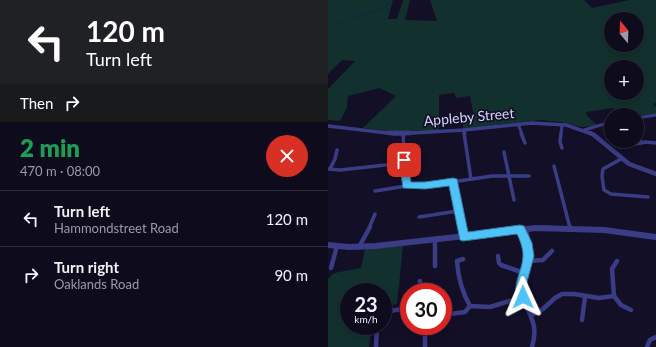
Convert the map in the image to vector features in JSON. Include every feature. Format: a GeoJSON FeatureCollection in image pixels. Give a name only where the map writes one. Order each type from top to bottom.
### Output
{"type":"FeatureCollection","features":[{"type":"Feature","properties":{"kind":"street"},"geometry":{"type":"LineString","coordinates":[[644,117],[656,115]]}},
{"type":"Feature","properties":{"kind":"street","name":"Appleby Street"},"geometry":{"type":"LineString","coordinates":[[328,126],[350,127],[390,134],[403,134],[537,123],[562,125],[584,130],[604,125]]}},
{"type":"Feature","properties":{"kind":"street"},"geometry":{"type":"LineString","coordinates":[[518,124],[524,143]]}},
{"type":"Feature","properties":{"kind":"street"},"geometry":{"type":"LineString","coordinates":[[562,125],[560,142],[562,148]]}},
{"type":"Feature","properties":{"kind":"street"},"geometry":{"type":"LineString","coordinates":[[464,130],[471,179]]}},
{"type":"Feature","properties":{"kind":"street"},"geometry":{"type":"LineString","coordinates":[[584,130],[601,140],[621,159],[633,166],[656,174]]}},
{"type":"Feature","properties":{"kind":"street"},"geometry":{"type":"LineString","coordinates":[[403,134],[406,186]]}},
{"type":"Feature","properties":{"kind":"street"},"geometry":{"type":"LineString","coordinates":[[644,143],[656,143]]}},
{"type":"Feature","properties":{"kind":"street"},"geometry":{"type":"LineString","coordinates":[[337,150],[335,159],[329,169],[340,170],[404,163]]}},
{"type":"Feature","properties":{"kind":"street"},"geometry":{"type":"LineString","coordinates":[[504,152],[514,200]]}},
{"type":"Feature","properties":{"kind":"street"},"geometry":{"type":"LineString","coordinates":[[621,159],[603,169],[602,176],[604,190],[611,194],[648,197]]}},
{"type":"Feature","properties":{"kind":"street"},"geometry":{"type":"LineString","coordinates":[[554,166],[570,229]]}},
{"type":"Feature","properties":{"kind":"street"},"geometry":{"type":"LineString","coordinates":[[375,191],[406,186],[425,186],[486,176],[529,176]]}},
{"type":"Feature","properties":{"kind":"street"},"geometry":{"type":"LineString","coordinates":[[453,182],[463,237]]}},
{"type":"Feature","properties":{"kind":"street"},"geometry":{"type":"LineString","coordinates":[[419,217],[458,211]]}},
{"type":"Feature","properties":{"kind":"street"},"geometry":{"type":"LineString","coordinates":[[359,246],[365,232],[372,224],[374,214]]}},
{"type":"Feature","properties":{"kind":"street"},"geometry":{"type":"LineString","coordinates":[[523,229],[529,261],[521,286],[523,297],[532,315],[535,330],[535,339],[532,347]]}},
{"type":"Feature","properties":{"kind":"street"},"geometry":{"type":"LineString","coordinates":[[328,245],[359,246],[435,240],[523,229],[604,230],[656,237]]}},
{"type":"Feature","properties":{"kind":"street"},"geometry":{"type":"LineString","coordinates":[[435,240],[435,266]]}},
{"type":"Feature","properties":{"kind":"street"},"geometry":{"type":"LineString","coordinates":[[331,268],[337,246]]}},
{"type":"Feature","properties":{"kind":"street"},"geometry":{"type":"LineString","coordinates":[[529,261],[543,260],[552,251]]}},
{"type":"Feature","properties":{"kind":"street"},"geometry":{"type":"LineString","coordinates":[[498,256],[499,263],[501,265],[524,273]]}},
{"type":"Feature","properties":{"kind":"street"},"geometry":{"type":"LineString","coordinates":[[463,259],[457,261],[458,275],[470,306]]}},
{"type":"Feature","properties":{"kind":"street"},"geometry":{"type":"LineString","coordinates":[[617,261],[612,266],[611,272],[615,288],[614,296],[622,305],[631,310]]}},
{"type":"Feature","properties":{"kind":"street"},"geometry":{"type":"LineString","coordinates":[[532,315],[542,311],[561,295],[574,294],[596,299],[614,296]]}},
{"type":"Feature","properties":{"kind":"street"},"geometry":{"type":"LineString","coordinates":[[470,306],[478,308],[492,306],[523,297]]}},
{"type":"Feature","properties":{"kind":"street"},"geometry":{"type":"LineString","coordinates":[[582,320],[585,297]]}},
{"type":"Feature","properties":{"kind":"street"},"geometry":{"type":"LineString","coordinates":[[452,314],[465,312],[470,306]]}},
{"type":"Feature","properties":{"kind":"street"},"geometry":{"type":"LineString","coordinates":[[376,347],[377,335]]}},
{"type":"Feature","properties":{"kind":"street"},"geometry":{"type":"LineString","coordinates":[[425,335],[425,347]]}},
{"type":"Feature","properties":{"kind":"street"},"geometry":{"type":"LineString","coordinates":[[647,347],[650,340],[656,336]]}},
{"type":"Feature","properties":{"kind":"green space"},"geometry":{"type":"Polygon","coordinates":[[[328,0],[393,0],[388,19],[397,19],[403,0],[410,0],[405,20],[437,21],[430,0],[584,0],[592,8],[629,0],[656,0],[656,103],[653,104],[656,107],[656,114],[644,115],[644,108],[604,108],[604,109],[586,112],[587,116],[598,126],[581,127],[560,122],[541,120],[463,129],[463,121],[474,117],[470,96],[456,98],[454,93],[439,95],[439,131],[402,133],[363,128],[396,96],[379,88],[348,96],[347,107],[340,121],[328,120],[328,89],[355,61],[342,60],[328,74],[328,0]]]}},
{"type":"Feature","properties":{"kind":"green space"},"geometry":{"type":"Polygon","coordinates":[[[403,246],[397,304],[392,305],[392,283],[340,283],[340,335],[371,335],[369,347],[328,347],[328,279],[334,273],[361,268],[365,249],[403,246]]]}},
{"type":"Feature","properties":{"kind":"waterway"},"geometry":{"type":"LineString","coordinates":[[328,29],[351,18],[387,7],[391,0]]}},
{"type":"Feature","properties":{"kind":"route"},"geometry":{"type":"LineString","coordinates":[[404,160],[406,186],[425,186],[453,182],[463,237],[520,229],[526,243],[529,256],[529,261],[522,278],[521,286],[523,297]]}}]}
